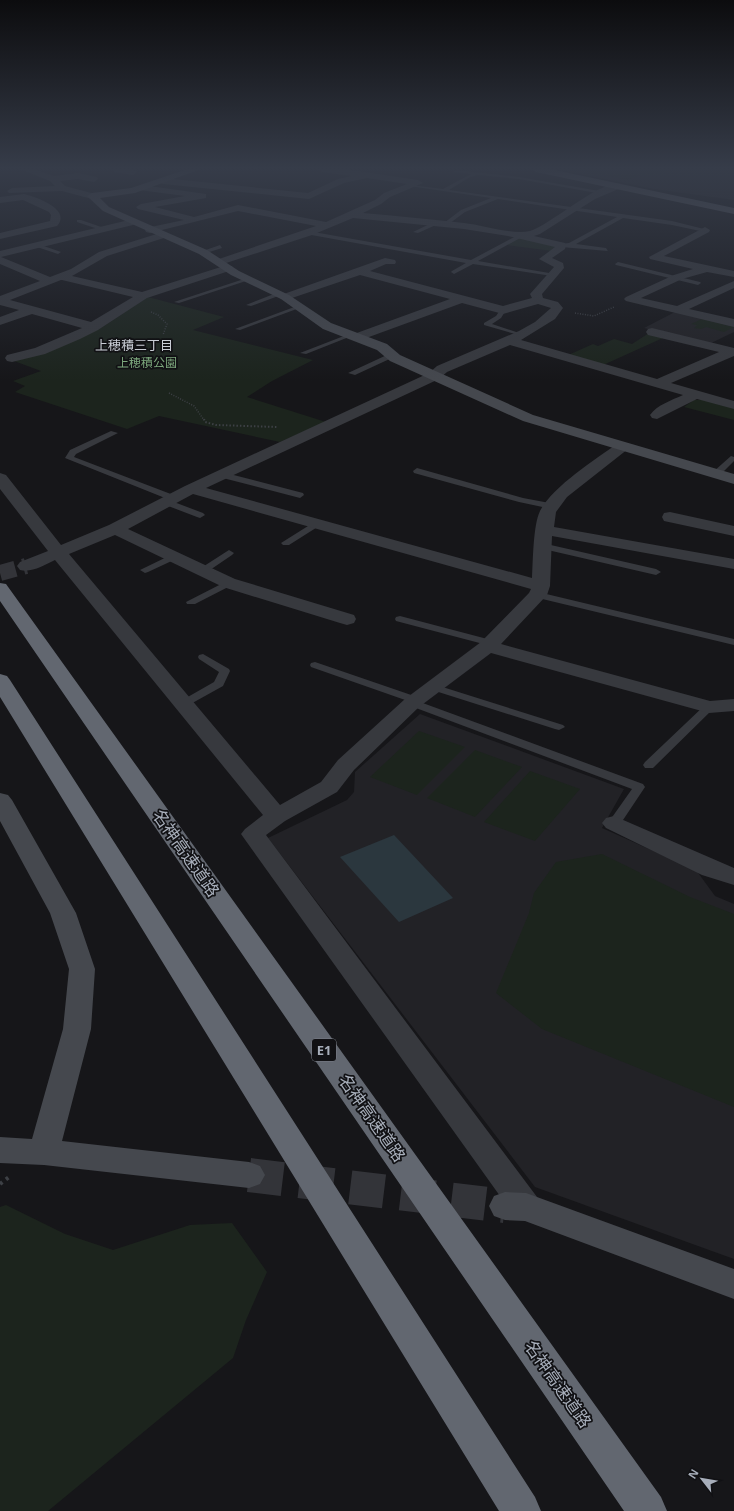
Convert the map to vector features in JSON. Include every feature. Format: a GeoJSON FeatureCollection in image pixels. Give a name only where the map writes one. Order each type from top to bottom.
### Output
{"type":"FeatureCollection","features":[{"type":"Feature","properties":{"kind":"highway","name":"名神高速道路"},"geometry":{"type":"LineString","coordinates":[[0,588],[647,1511]]}},
{"type":"Feature","properties":{"kind":"highway"},"geometry":{"type":"LineString","coordinates":[[0,680],[521,1511]]}},
{"type":"Feature","properties":{"kind":"street"},"geometry":{"type":"LineString","coordinates":[[0,254],[59,240]]}},
{"type":"Feature","properties":{"kind":"street"},"geometry":{"type":"LineString","coordinates":[[94,327],[3,302],[3,299],[75,272],[103,254],[149,240]]}},
{"type":"Feature","properties":{"kind":"street"},"geometry":{"type":"LineString","coordinates":[[173,240],[202,252],[246,280],[282,296],[327,326],[382,347],[392,356],[528,418],[734,479]]}},
{"type":"Feature","properties":{"kind":"street"},"geometry":{"type":"LineString","coordinates":[[12,358],[57,345],[94,327],[143,296],[291,240]]}},
{"type":"Feature","properties":{"kind":"street"},"geometry":{"type":"LineString","coordinates":[[538,240],[565,245]]}},
{"type":"Feature","properties":{"kind":"street"},"geometry":{"type":"LineString","coordinates":[[688,240],[654,257],[734,274]]}},
{"type":"Feature","properties":{"kind":"street"},"geometry":{"type":"LineString","coordinates":[[0,245],[16,250]]}},
{"type":"Feature","properties":{"kind":"street"},"geometry":{"type":"LineString","coordinates":[[538,300],[536,294],[552,274],[559,268],[559,265],[544,259],[565,245]]}},
{"type":"Feature","properties":{"kind":"street"},"geometry":{"type":"LineString","coordinates":[[0,260],[51,281]]}},
{"type":"Feature","properties":{"kind":"street"},"geometry":{"type":"LineString","coordinates":[[282,296],[385,261],[391,262]]}},
{"type":"Feature","properties":{"kind":"street"},"geometry":{"type":"LineString","coordinates":[[630,299],[677,278],[707,268]]}},
{"type":"Feature","properties":{"kind":"street"},"geometry":{"type":"LineString","coordinates":[[26,566],[59,554],[115,529],[222,474],[434,376],[442,369],[520,335],[544,323],[554,315],[557,308],[554,305],[538,300],[503,310],[359,271]]}},
{"type":"Feature","properties":{"kind":"street"},"geometry":{"type":"LineString","coordinates":[[62,277],[143,296]]}},
{"type":"Feature","properties":{"kind":"street"},"geometry":{"type":"LineString","coordinates":[[678,310],[734,284]]}},
{"type":"Feature","properties":{"kind":"street"},"geometry":{"type":"LineString","coordinates":[[354,336],[461,299]]}},
{"type":"Feature","properties":{"kind":"street"},"geometry":{"type":"LineString","coordinates":[[630,299],[734,323]]}},
{"type":"Feature","properties":{"kind":"street"},"geometry":{"type":"LineString","coordinates":[[0,321],[31,310]]}},
{"type":"Feature","properties":{"kind":"street"},"geometry":{"type":"LineString","coordinates":[[652,332],[733,352]]}},
{"type":"Feature","properties":{"kind":"street"},"geometry":{"type":"LineString","coordinates":[[507,340],[734,405]]}},
{"type":"Feature","properties":{"kind":"street"},"geometry":{"type":"LineString","coordinates":[[658,384],[733,352]]}},
{"type":"Feature","properties":{"kind":"street"},"geometry":{"type":"LineString","coordinates":[[657,415],[670,406],[695,395]]}},
{"type":"Feature","properties":{"kind":"street"},"geometry":{"type":"LineString","coordinates":[[623,446],[561,494],[552,506],[548,512],[544,538],[539,591],[489,645],[414,702],[346,766],[328,787],[277,816],[253,834],[515,1207],[734,1284]]}},
{"type":"Feature","properties":{"kind":"street"},"geometry":{"type":"LineString","coordinates":[[0,478],[59,554],[277,816]]}},
{"type":"Feature","properties":{"kind":"street"},"geometry":{"type":"LineString","coordinates":[[191,489],[316,524],[539,591]]}},
{"type":"Feature","properties":{"kind":"street"},"geometry":{"type":"LineString","coordinates":[[670,517],[734,531]]}},
{"type":"Feature","properties":{"kind":"street"},"geometry":{"type":"LineString","coordinates":[[115,529],[229,582],[347,620]]}},
{"type":"Feature","properties":{"kind":"street"},"geometry":{"type":"LineString","coordinates":[[544,538],[734,564]]}},
{"type":"Feature","properties":{"kind":"street"},"geometry":{"type":"LineString","coordinates":[[489,645],[708,707],[734,705]]}},
{"type":"Feature","properties":{"kind":"street"},"geometry":{"type":"LineString","coordinates":[[0,800],[63,913],[82,968],[77,1029],[44,1152]]}},
{"type":"Feature","properties":{"kind":"street"},"geometry":{"type":"LineString","coordinates":[[614,823],[711,869],[734,877]]}},
{"type":"Feature","properties":{"kind":"street"},"geometry":{"type":"LineString","coordinates":[[0,1150],[44,1152],[249,1175]]}},
{"type":"Feature","properties":{"kind":"lane"},"geometry":{"type":"LineString","coordinates":[[334,244],[345,240]]}},
{"type":"Feature","properties":{"kind":"lane"},"geometry":{"type":"LineString","coordinates":[[349,240],[472,262],[552,274]]}},
{"type":"Feature","properties":{"kind":"lane"},"geometry":{"type":"LineString","coordinates":[[454,272],[490,254],[513,240]]}},
{"type":"Feature","properties":{"kind":"lane"},"geometry":{"type":"LineString","coordinates":[[565,245],[576,240]]}},
{"type":"Feature","properties":{"kind":"lane"},"geometry":{"type":"LineString","coordinates":[[36,245],[58,252]]}},
{"type":"Feature","properties":{"kind":"lane"},"geometry":{"type":"LineString","coordinates":[[565,245],[606,250]]}},
{"type":"Feature","properties":{"kind":"lane"},"geometry":{"type":"LineString","coordinates":[[202,252],[220,247]]}},
{"type":"Feature","properties":{"kind":"lane"},"geometry":{"type":"LineString","coordinates":[[618,264],[698,282]]}},
{"type":"Feature","properties":{"kind":"lane"},"geometry":{"type":"LineString","coordinates":[[177,302],[246,280]]}},
{"type":"Feature","properties":{"kind":"lane"},"geometry":{"type":"LineString","coordinates":[[249,305],[282,296]]}},
{"type":"Feature","properties":{"kind":"lane"},"geometry":{"type":"LineString","coordinates":[[238,329],[299,307]]}},
{"type":"Feature","properties":{"kind":"lane"},"geometry":{"type":"LineString","coordinates":[[503,310],[499,317],[486,324],[520,335]]}},
{"type":"Feature","properties":{"kind":"lane"},"geometry":{"type":"LineString","coordinates":[[304,353],[354,336]]}},
{"type":"Feature","properties":{"kind":"lane"},"geometry":{"type":"LineString","coordinates":[[352,373],[392,356]]}},
{"type":"Feature","properties":{"kind":"lane"},"geometry":{"type":"LineString","coordinates":[[114,433],[73,452],[69,458],[170,500],[200,515]]}},
{"type":"Feature","properties":{"kind":"lane"},"geometry":{"type":"LineString","coordinates":[[716,474],[731,459]]}},
{"type":"Feature","properties":{"kind":"lane"},"geometry":{"type":"LineString","coordinates":[[417,470],[522,500],[552,506]]}},
{"type":"Feature","properties":{"kind":"lane"},"geometry":{"type":"LineString","coordinates":[[222,474],[300,495]]}},
{"type":"Feature","properties":{"kind":"lane"},"geometry":{"type":"LineString","coordinates":[[286,543],[316,524]]}},
{"type":"Feature","properties":{"kind":"lane"},"geometry":{"type":"LineString","coordinates":[[544,538],[656,572]]}},
{"type":"Feature","properties":{"kind":"lane"},"geometry":{"type":"LineString","coordinates":[[204,570],[228,553]]}},
{"type":"Feature","properties":{"kind":"lane"},"geometry":{"type":"LineString","coordinates":[[145,570],[175,556]]}},
{"type":"Feature","properties":{"kind":"lane"},"geometry":{"type":"LineString","coordinates":[[191,602],[229,582]]}},
{"type":"Feature","properties":{"kind":"lane"},"geometry":{"type":"LineString","coordinates":[[539,591],[734,642]]}},
{"type":"Feature","properties":{"kind":"lane"},"geometry":{"type":"LineString","coordinates":[[400,619],[489,645]]}},
{"type":"Feature","properties":{"kind":"lane"},"geometry":{"type":"LineString","coordinates":[[183,704],[219,684],[225,671],[203,657]]}},
{"type":"Feature","properties":{"kind":"lane"},"geometry":{"type":"LineString","coordinates":[[316,665],[639,787],[614,823]]}},
{"type":"Feature","properties":{"kind":"lane"},"geometry":{"type":"LineString","coordinates":[[434,687],[470,701],[496,707],[559,727]]}},
{"type":"Feature","properties":{"kind":"lane"},"geometry":{"type":"LineString","coordinates":[[649,765],[708,707]]}},
{"type":"Feature","properties":{"kind":"path"},"geometry":{"type":"LineString","coordinates":[[557,308],[594,316],[630,299]]}},
{"type":"Feature","properties":{"kind":"path"},"geometry":{"type":"LineString","coordinates":[[129,306],[151,312],[163,320],[166,324],[162,335]]}},
{"type":"Feature","properties":{"kind":"path"},"geometry":{"type":"LineString","coordinates":[[169,392],[175,398],[197,407],[204,422],[216,425],[281,427]]}},
{"type":"Feature","properties":{"kind":"shaded area"},"geometry":{"type":"Polygon","coordinates":[[[677,311],[734,325],[734,332],[709,344],[644,328],[677,311]]]}},
{"type":"Feature","properties":{"kind":"shaded area"},"geometry":{"type":"Polygon","coordinates":[[[420,714],[624,789],[602,828],[696,870],[715,896],[734,904],[734,1259],[535,1187],[268,838],[347,800],[354,792],[355,772],[420,714]]]}},
{"type":"Feature","properties":{"kind":"shaded area"},"geometry":{"type":"Polygon","coordinates":[[[394,835],[453,898],[399,922],[340,857],[394,835]]]}},
{"type":"Feature","properties":{"kind":"green space"},"geometry":{"type":"Polygon","coordinates":[[[516,240],[526,240],[557,246],[552,251],[507,245],[516,240]]]}},
{"type":"Feature","properties":{"kind":"green space","name":"上穂積公園"},"geometry":{"type":"Polygon","coordinates":[[[148,297],[224,317],[193,330],[313,360],[272,381],[247,397],[326,422],[280,442],[159,416],[127,429],[15,392],[25,386],[13,381],[41,371],[14,361],[39,354],[101,328],[148,297]]]}},
{"type":"Feature","properties":{"kind":"green space"},"geometry":{"type":"Polygon","coordinates":[[[702,319],[734,327],[724,332],[706,327],[701,329],[694,328],[697,325],[691,324],[702,319]]]}},
{"type":"Feature","properties":{"kind":"green space"},"geometry":{"type":"Polygon","coordinates":[[[649,333],[665,337],[601,366],[566,356],[593,344],[598,346],[614,339],[632,344],[649,333]]]}},
{"type":"Feature","properties":{"kind":"green space"},"geometry":{"type":"Polygon","coordinates":[[[694,400],[705,400],[734,407],[734,420],[684,407],[694,400]]]}},
{"type":"Feature","properties":{"kind":"green space"},"geometry":{"type":"Polygon","coordinates":[[[419,731],[465,747],[417,795],[370,777],[419,731]]]}},
{"type":"Feature","properties":{"kind":"green space"},"geometry":{"type":"Polygon","coordinates":[[[475,750],[522,767],[475,817],[427,798],[475,750]]]}},
{"type":"Feature","properties":{"kind":"green space"},"geometry":{"type":"Polygon","coordinates":[[[530,771],[580,789],[535,841],[484,822],[530,771]]]}},
{"type":"Feature","properties":{"kind":"green space"},"geometry":{"type":"Polygon","coordinates":[[[602,854],[690,897],[734,914],[734,1107],[542,1029],[496,993],[529,913],[534,893],[556,862],[602,854]]]}},
{"type":"Feature","properties":{"kind":"green space"},"geometry":{"type":"Polygon","coordinates":[[[6,1205],[65,1234],[113,1250],[190,1225],[232,1223],[267,1272],[246,1320],[233,1358],[48,1511],[0,1511],[0,1207],[6,1205]]]}},
{"type":"Feature","properties":{"kind":"tunnel"},"geometry":{"type":"LineString","coordinates":[[0,573],[26,566]]}},
{"type":"Feature","properties":{"kind":"tunnel"},"geometry":{"type":"LineString","coordinates":[[249,1175],[505,1206]]}},
{"type":"Feature","properties":{"kind":"district","name":"上穂積三丁目"},"geometry":{"type":"Point","coordinates":[134,345]}}]}
